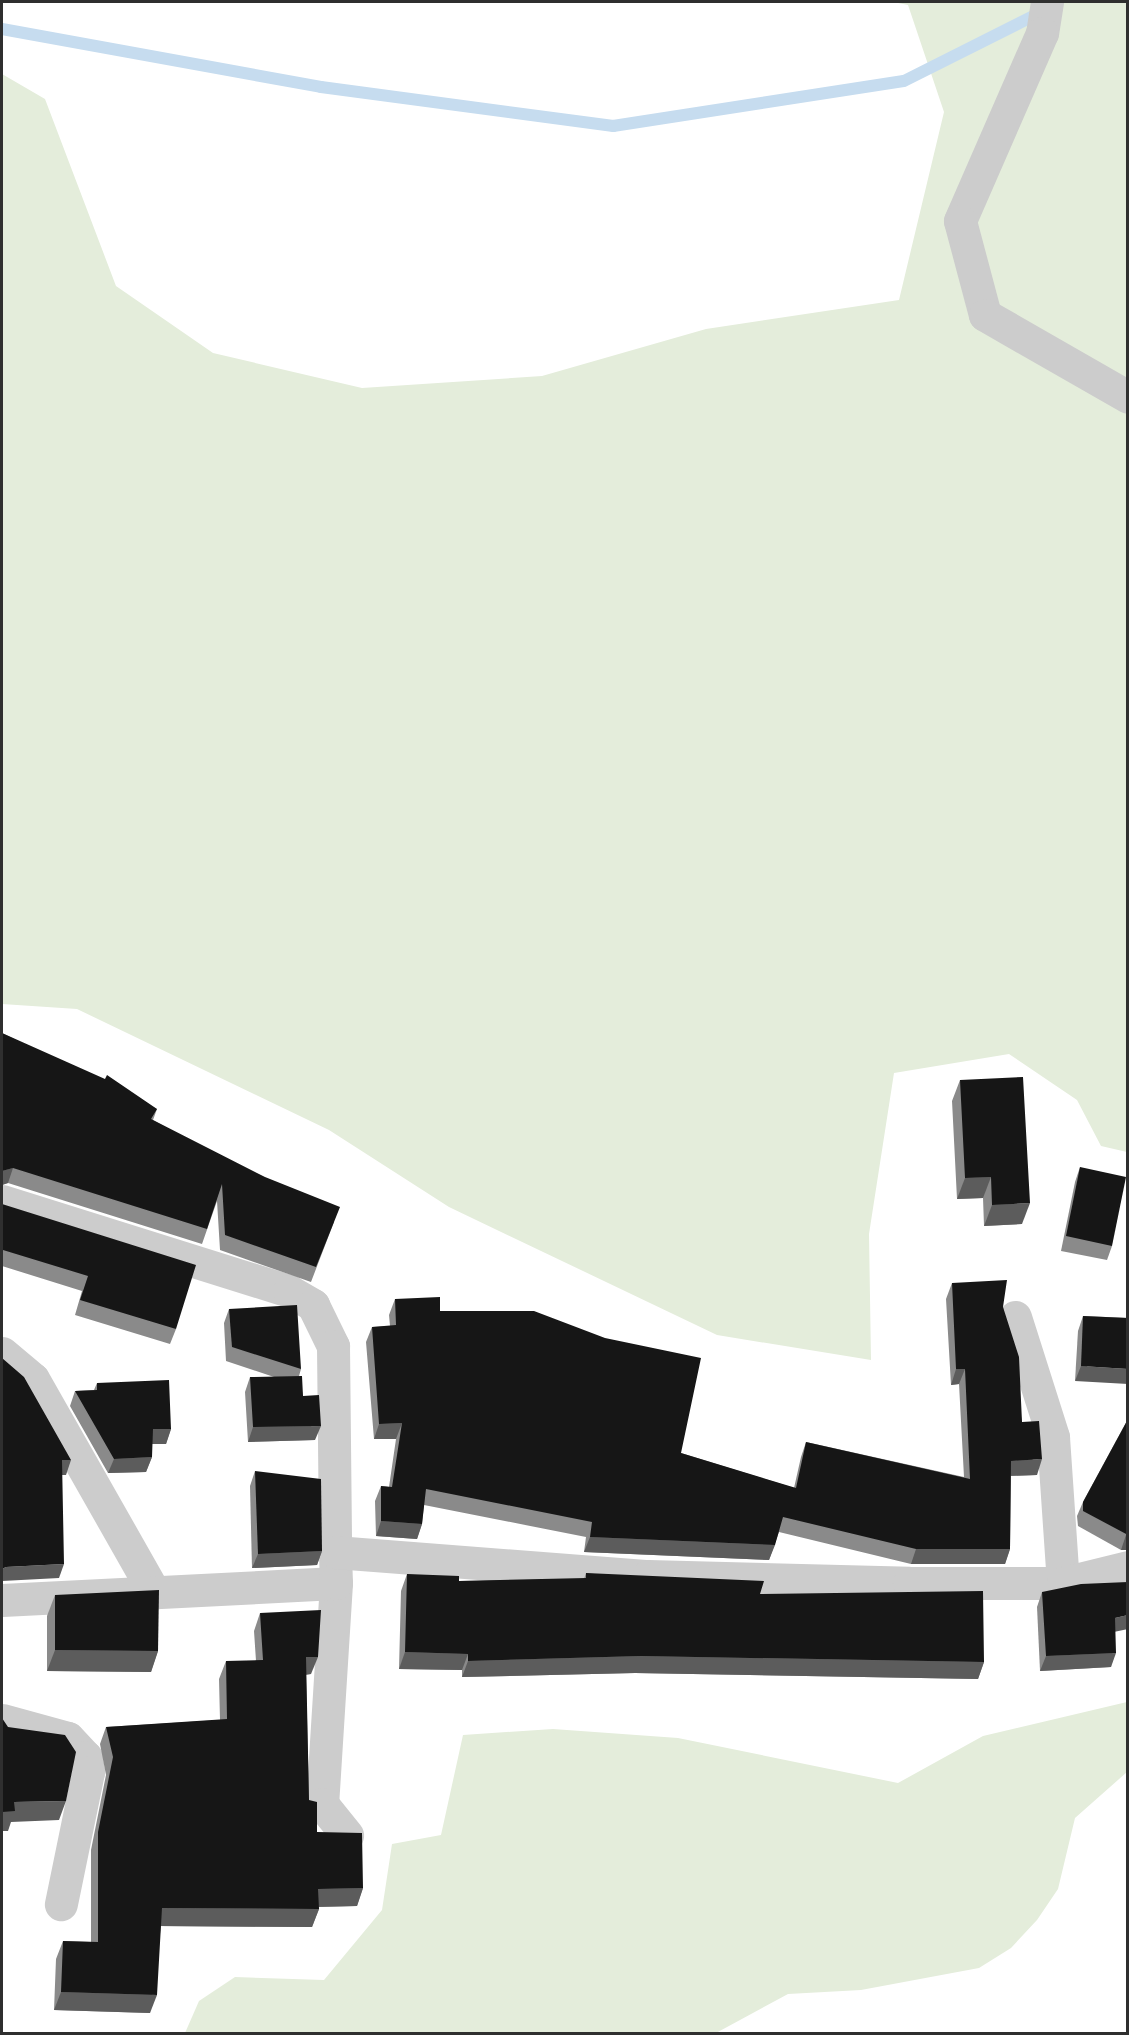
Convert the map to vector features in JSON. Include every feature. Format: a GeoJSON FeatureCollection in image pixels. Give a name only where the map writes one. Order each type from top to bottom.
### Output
{"type":"FeatureCollection","features":[{"type":"Feature","properties":{"kind":"street"},"geometry":{"type":"LineString","coordinates":[[1045,17],[960,220],[985,315],[1128,397]]}},
{"type":"Feature","properties":{"kind":"street"},"geometry":{"type":"LineString","coordinates":[[2,1201],[289,1291],[314,1305],[333,1346],[336,1567],[322,1804],[347,1835]]}},
{"type":"Feature","properties":{"kind":"street"},"geometry":{"type":"LineString","coordinates":[[1015,1317],[1053,1437],[1063,1583]]}},
{"type":"Feature","properties":{"kind":"street"},"geometry":{"type":"LineString","coordinates":[[2,1353],[33,1379],[153,1590]]}},
{"type":"Feature","properties":{"kind":"street"},"geometry":{"type":"LineString","coordinates":[[2,1600],[153,1590],[336,1567],[648,1576],[1063,1583],[1128,1567]]}},
{"type":"Feature","properties":{"kind":"street"},"geometry":{"type":"LineString","coordinates":[[2,1720],[68,1738],[86,1757],[88,1772],[61,1904]]}},
{"type":"Feature","properties":{"kind":"green space"},"geometry":{"type":"Polygon","coordinates":[[[893,2],[1127,2],[1127,1152],[1101,1146],[1077,1100],[1009,1054],[894,1073],[869,1234],[871,1360],[717,1335],[449,1207],[329,1130],[77,1009],[2,1004],[2,74],[45,99],[116,286],[213,353],[362,388],[542,376],[706,329],[899,300],[944,112],[908,5],[893,2]]]}},
{"type":"Feature","properties":{"kind":"green space"},"geometry":{"type":"Polygon","coordinates":[[[1127,1702],[1127,1772],[1075,1818],[1058,1889],[1037,1920],[1011,1948],[979,1968],[861,1990],[788,1994],[716,2033],[185,2033],[199,2001],[235,1977],[324,1980],[382,1910],[392,1844],[441,1835],[463,1735],[553,1729],[678,1738],[898,1783],[983,1736],[1127,1702]]]}},
{"type":"Feature","properties":{"kind":"building"},"geometry":{"type":"Polygon","coordinates":[[[2,1033],[105,1079],[107,1075],[157,1109],[151,1119],[265,1177],[340,1207],[316,1267],[225,1235],[222,1184],[207,1229],[13,1168],[2,1171],[2,1033]]]}},
{"type":"Feature","properties":{"kind":"building"},"geometry":{"type":"Polygon","coordinates":[[[1023,1077],[1030,1203],[992,1205],[991,1177],[965,1178],[960,1080],[1023,1077]]]}},
{"type":"Feature","properties":{"kind":"building"},"geometry":{"type":"Polygon","coordinates":[[[1080,1167],[1126,1177],[1112,1246],[1066,1236],[1080,1167]]]}},
{"type":"Feature","properties":{"kind":"building"},"geometry":{"type":"Polygon","coordinates":[[[2,1204],[196,1265],[176,1329],[80,1300],[88,1276],[3,1250],[2,1255],[2,1204]]]}},
{"type":"Feature","properties":{"kind":"building"},"geometry":{"type":"Polygon","coordinates":[[[1007,1280],[1003,1307],[1019,1357],[1022,1422],[1039,1421],[1042,1459],[1011,1461],[1010,1549],[916,1549],[783,1517],[775,1545],[590,1537],[592,1522],[426,1489],[422,1524],[381,1521],[381,1486],[392,1487],[402,1423],[379,1424],[372,1327],[396,1325],[395,1299],[440,1297],[440,1311],[534,1311],[605,1338],[701,1358],[681,1453],[796,1488],[806,1442],[970,1479],[965,1369],[956,1369],[952,1283],[1007,1280]]]}},
{"type":"Feature","properties":{"kind":"building"},"geometry":{"type":"Polygon","coordinates":[[[297,1305],[301,1369],[232,1347],[229,1309],[297,1305]]]}},
{"type":"Feature","properties":{"kind":"building"},"geometry":{"type":"Polygon","coordinates":[[[1083,1316],[1128,1318],[1128,1369],[1081,1366],[1083,1316]]]}},
{"type":"Feature","properties":{"kind":"building"},"geometry":{"type":"Polygon","coordinates":[[[2,1358],[24,1377],[71,1460],[62,1460],[64,1564],[2,1569],[2,1358]]]}},
{"type":"Feature","properties":{"kind":"building"},"geometry":{"type":"Polygon","coordinates":[[[302,1376],[303,1396],[319,1395],[321,1426],[253,1427],[250,1377],[302,1376]]]}},
{"type":"Feature","properties":{"kind":"building"},"geometry":{"type":"Polygon","coordinates":[[[169,1380],[171,1429],[153,1429],[152,1457],[114,1459],[75,1391],[97,1390],[97,1383],[169,1380]]]}},
{"type":"Feature","properties":{"kind":"building"},"geometry":{"type":"Polygon","coordinates":[[[1128,1419],[1128,1535],[1083,1511],[1083,1502],[1128,1419]]]}},
{"type":"Feature","properties":{"kind":"building"},"geometry":{"type":"Polygon","coordinates":[[[255,1471],[321,1479],[322,1551],[258,1554],[255,1471]]]}},
{"type":"Feature","properties":{"kind":"building"},"geometry":{"type":"Polygon","coordinates":[[[586,1573],[764,1581],[760,1594],[983,1591],[984,1662],[641,1656],[468,1661],[468,1654],[405,1652],[407,1574],[459,1576],[459,1581],[586,1578],[586,1573]]]}},
{"type":"Feature","properties":{"kind":"building"},"geometry":{"type":"Polygon","coordinates":[[[1128,1582],[1128,1615],[1115,1618],[1116,1653],[1046,1656],[1042,1592],[1081,1584],[1128,1582]]]}},
{"type":"Feature","properties":{"kind":"building"},"geometry":{"type":"Polygon","coordinates":[[[159,1590],[158,1651],[55,1650],[55,1595],[159,1590]]]}},
{"type":"Feature","properties":{"kind":"building"},"geometry":{"type":"Polygon","coordinates":[[[321,1610],[318,1657],[306,1657],[309,1800],[317,1802],[317,1832],[362,1833],[363,1888],[318,1889],[319,1909],[162,1908],[157,1995],[61,1992],[63,1941],[98,1942],[98,1832],[113,1757],[106,1727],[227,1719],[226,1661],[263,1660],[260,1613],[321,1610]]]}},
{"type":"Feature","properties":{"kind":"building"},"geometry":{"type":"Polygon","coordinates":[[[2,1718],[8,1727],[65,1735],[76,1752],[66,1801],[14,1802],[15,1811],[2,1812],[2,1718]]]}},
{"type":"Feature","properties":{"kind":"waterway"},"geometry":{"type":"LineString","coordinates":[[2,29],[321,87],[613,126],[904,81],[1041,12]]}}]}
